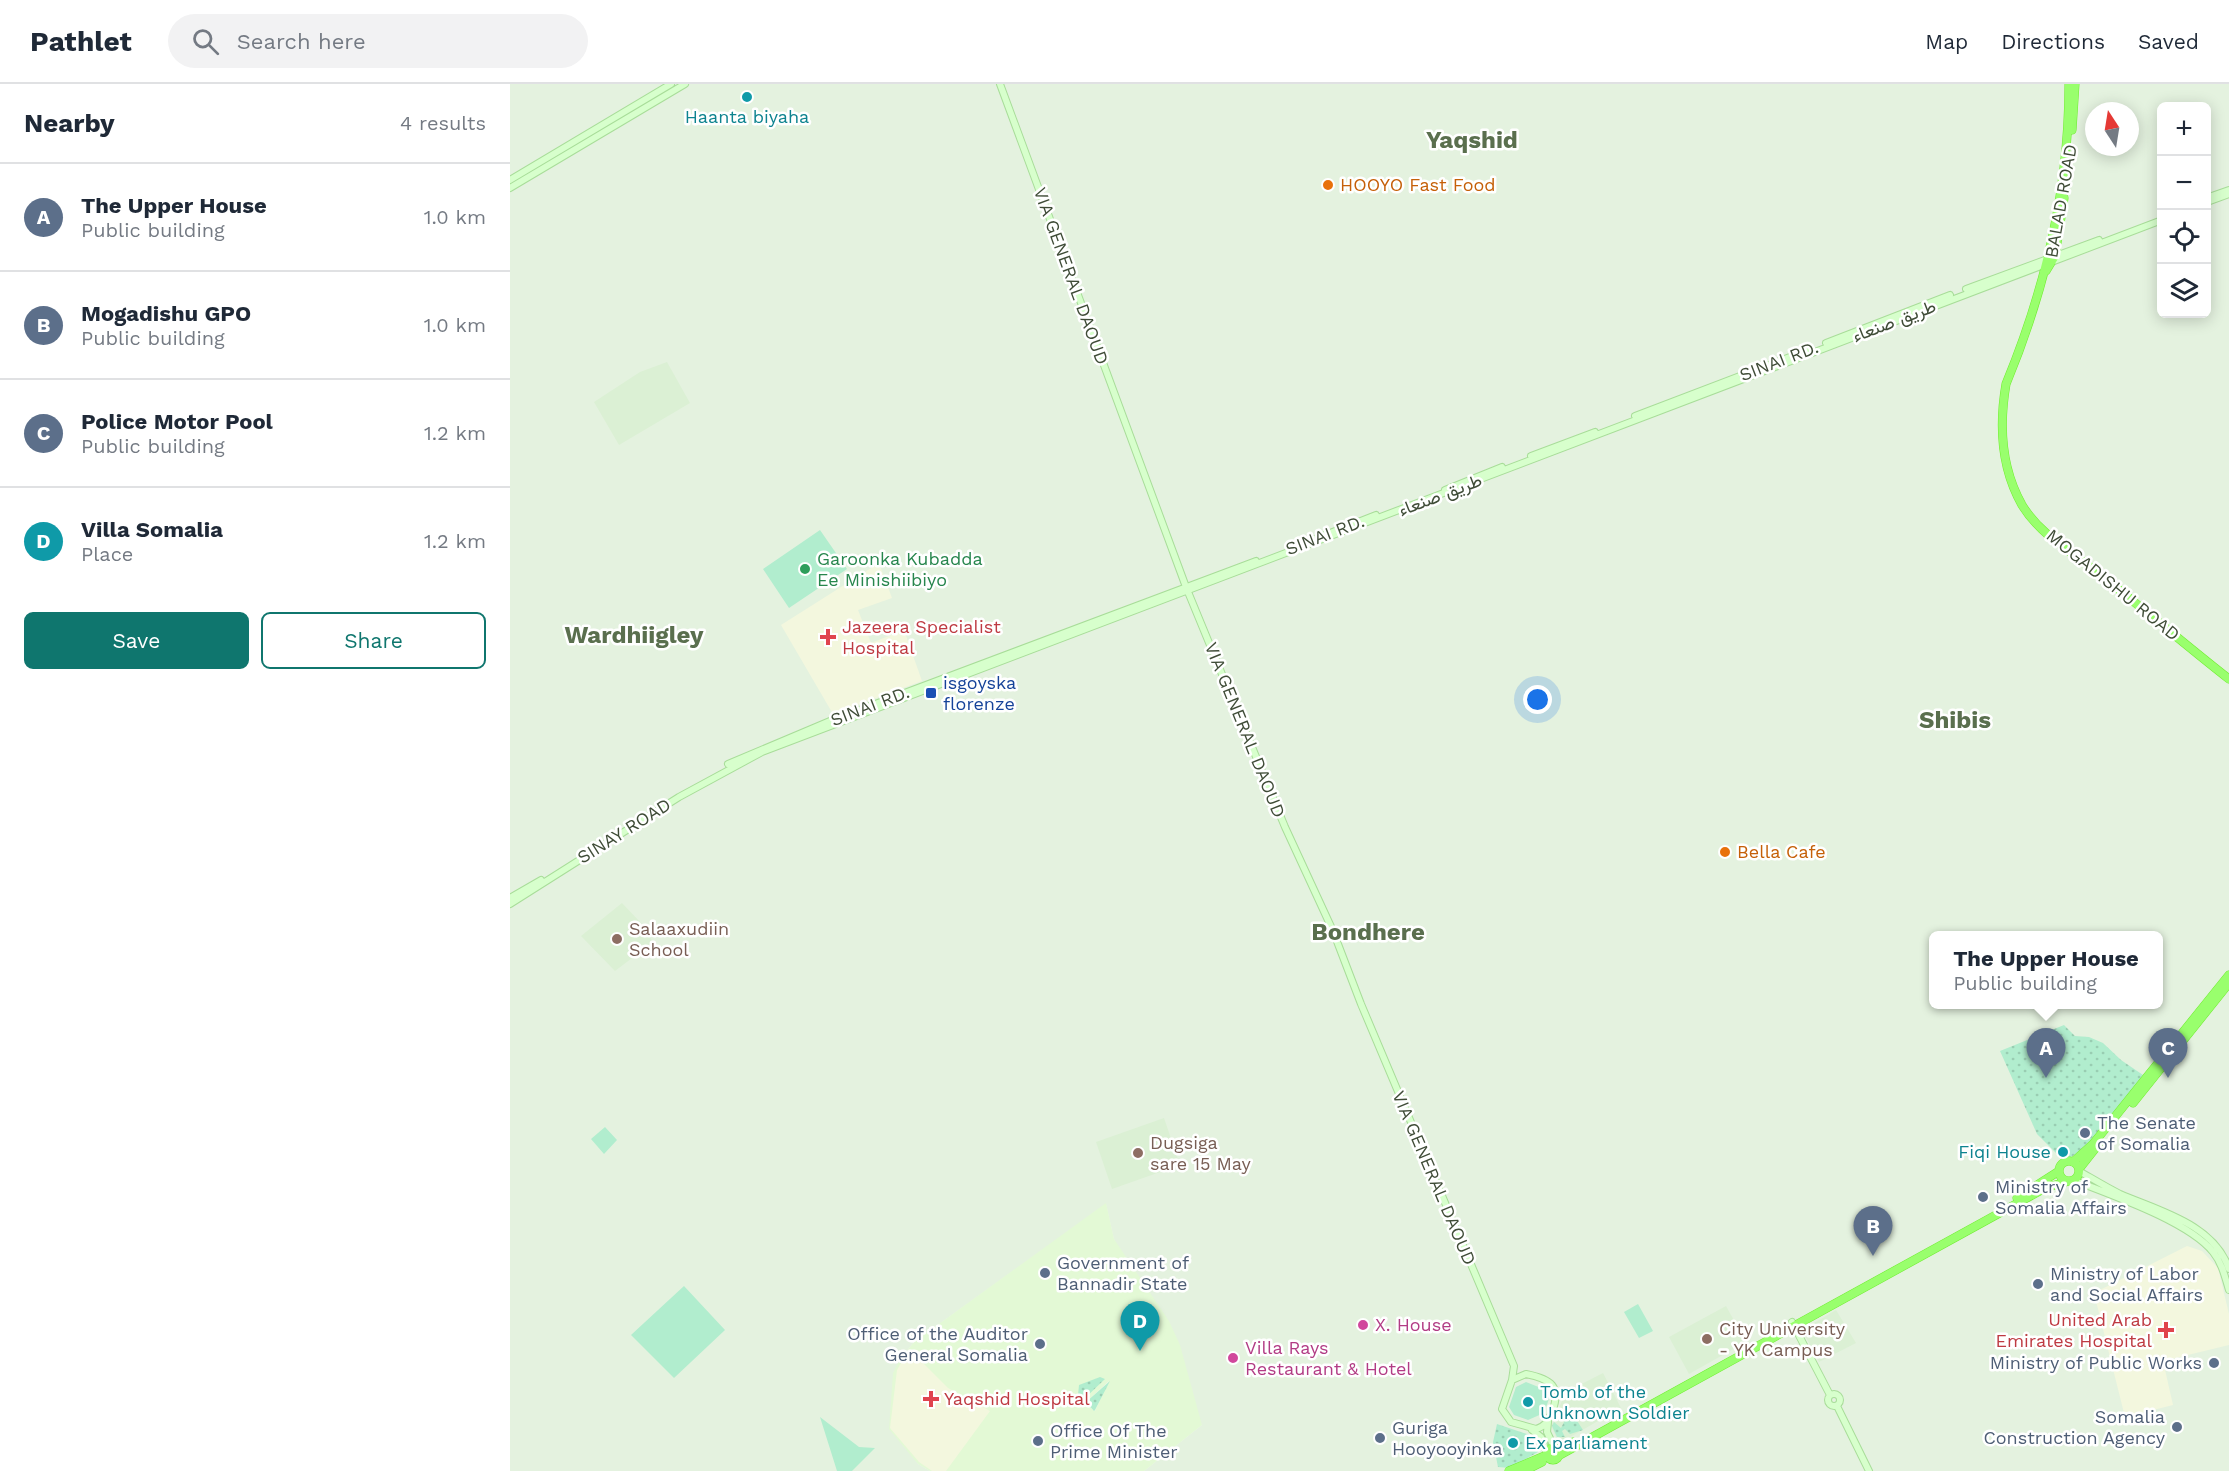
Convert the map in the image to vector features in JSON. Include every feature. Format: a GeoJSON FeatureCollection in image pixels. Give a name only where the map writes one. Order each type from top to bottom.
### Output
{"type":"FeatureCollection","features":[{"type":"Feature","properties":{"kind":"highway","name":"BALAD ROAD"},"geometry":{"type":"LineString","coordinates":[[2049,262],[2066,157],[2069,84]]}},
{"type":"Feature","properties":{"kind":"highway","name":"BALAD ROAD"},"geometry":{"type":"LineString","coordinates":[[2049,262],[2071,151],[2075,84]]}},
{"type":"Feature","properties":{"kind":"highway","name":"MOGADISHU ROAD"},"geometry":{"type":"LineString","coordinates":[[2049,262],[2006,384],[2003,404],[2003,446],[2014,486],[2023,505],[2052,538],[2229,679]]}},
{"type":"Feature","properties":{"kind":"highway"},"geometry":{"type":"LineString","coordinates":[[2213,999],[2229,975]]}},
{"type":"Feature","properties":{"kind":"highway"},"geometry":{"type":"LineString","coordinates":[[1547,1456],[1554,1460],[1556,1451],[2045,1188],[2071,1180],[2093,1144],[2213,999],[2229,983]]}},
{"type":"Feature","properties":{"kind":"highway"},"geometry":{"type":"LineString","coordinates":[[1793,1324],[2014,1199],[2059,1171],[2062,1164],[2077,1167]]}},
{"type":"Feature","properties":{"kind":"highway"},"geometry":{"type":"LineString","coordinates":[[2059,1171],[2061,1177],[2071,1180]]}},
{"type":"Feature","properties":{"kind":"highway"},"geometry":{"type":"LineString","coordinates":[[1509,1471],[1547,1456]]}},
{"type":"Feature","properties":{"kind":"highway"},"geometry":{"type":"LineString","coordinates":[[1524,1471],[1547,1456]]}},
{"type":"Feature","properties":{"kind":"main road"},"geometry":{"type":"LineString","coordinates":[[510,180],[671,84]]}},
{"type":"Feature","properties":{"kind":"main road"},"geometry":{"type":"LineString","coordinates":[[510,188],[685,84]]}},
{"type":"Feature","properties":{"kind":"main road","name":"VIA GENERAL DAOUD"},"geometry":{"type":"LineString","coordinates":[[1000,84],[1187,589],[1285,827],[1333,931],[1361,1004],[1514,1366]]}},
{"type":"Feature","properties":{"kind":"main road"},"geometry":{"type":"LineString","coordinates":[[2211,198],[2229,189]]}},
{"type":"Feature","properties":{"kind":"main road"},"geometry":{"type":"LineString","coordinates":[[2211,199],[2229,194]]}},
{"type":"Feature","properties":{"kind":"main road"},"geometry":{"type":"LineString","coordinates":[[2049,262],[2157,220]]}},
{"type":"Feature","properties":{"kind":"main road","name":"طريق صنعاء"},"geometry":{"type":"LineString","coordinates":[[720,773],[756,755],[871,708],[2049,262]]}},
{"type":"Feature","properties":{"kind":"main road","name":"SINAI RD."},"geometry":{"type":"LineString","coordinates":[[510,898],[738,759],[871,708]]}},
{"type":"Feature","properties":{"kind":"main road","name":"SINAY ROAD"},"geometry":{"type":"LineString","coordinates":[[510,903],[640,819],[720,773]]}},
{"type":"Feature","properties":{"kind":"main road"},"geometry":{"type":"LineString","coordinates":[[2077,1167],[2216,1244],[2227,1271],[2229,1290]]}},
{"type":"Feature","properties":{"kind":"main road"},"geometry":{"type":"LineString","coordinates":[[2071,1180],[2191,1229]]}},
{"type":"Feature","properties":{"kind":"main road"},"geometry":{"type":"LineString","coordinates":[[1793,1324],[1830,1395],[1839,1396],[1837,1406],[1869,1471]]}},
{"type":"Feature","properties":{"kind":"main road"},"geometry":{"type":"LineString","coordinates":[[1547,1456],[1539,1434],[1511,1422],[1503,1412],[1503,1402],[1512,1380],[1514,1366],[1550,1382],[1556,1390],[1557,1400],[1548,1422],[1547,1432],[1556,1451]]}},
{"type":"Feature","properties":{"kind":"main road"},"geometry":{"type":"LineString","coordinates":[[1512,1380],[1521,1374],[1529,1374]]}},
{"type":"Feature","properties":{"kind":"main road"},"geometry":{"type":"LineString","coordinates":[[1529,1429],[1539,1428],[1548,1422]]}},
{"type":"Feature","properties":{"kind":"shaded area"},"geometry":{"type":"Polygon","coordinates":[[[510,84],[2229,84],[2229,1471],[1144,1471],[1202,1425],[1114,1239],[1106,1204],[914,1342],[900,1359],[918,1464],[930,1471],[510,1471],[510,84]]]}},
{"type":"Feature","properties":{"kind":"shaded area"},"geometry":{"type":"Polygon","coordinates":[[[667,362],[690,403],[619,445],[594,402],[640,372],[667,362]]]}},
{"type":"Feature","properties":{"kind":"shaded area","name":"Garoonka Kubadda Ee Minishiibiyo"},"geometry":{"type":"Polygon","coordinates":[[[820,530],[847,569],[789,608],[763,569],[820,530]]]}},
{"type":"Feature","properties":{"kind":"shaded area","name":"Jazeera Specialist Hospital"},"geometry":{"type":"Polygon","coordinates":[[[879,563],[892,598],[858,610],[871,643],[904,630],[922,681],[833,714],[781,625],[879,563]]]}},
{"type":"Feature","properties":{"kind":"shaded area","name":"Salaaxudiin School"},"geometry":{"type":"Polygon","coordinates":[[[622,903],[641,923],[653,942],[615,971],[581,936],[622,903]]]}},
{"type":"Feature","properties":{"kind":"shaded area"},"geometry":{"type":"Polygon","coordinates":[[[2064,1025],[2075,1036],[2089,1037],[2103,1043],[2121,1060],[2143,1075],[2096,1136],[2074,1156],[2063,1160],[2037,1134],[2000,1051],[2064,1025]]]}},
{"type":"Feature","properties":{"kind":"shaded area","name":"Dugsiga sare 15 May"},"geometry":{"type":"Polygon","coordinates":[[[1164,1118],[1180,1165],[1112,1189],[1096,1142],[1164,1118]]]}},
{"type":"Feature","properties":{"kind":"shaded area"},"geometry":{"type":"Polygon","coordinates":[[[605,1127],[617,1140],[604,1154],[591,1139],[605,1127]]]}},
{"type":"Feature","properties":{"kind":"shaded area"},"geometry":{"type":"Polygon","coordinates":[[[1106,1203],[1114,1239],[1169,1321],[1180,1345],[1202,1425],[1144,1471],[930,1471],[918,1464],[889,1429],[893,1373],[900,1359],[914,1342],[1106,1203]],[[1109,1381],[1086,1402],[1095,1411],[1109,1381]]]}},
{"type":"Feature","properties":{"kind":"shaded area","name":"United Arab Emirates Hospital"},"geometry":{"type":"Polygon","coordinates":[[[2187,1246],[2202,1251],[2218,1268],[2229,1314],[2229,1345],[2163,1361],[2173,1405],[2125,1417],[2094,1293],[2187,1246]]]}},
{"type":"Feature","properties":{"kind":"shaded area"},"geometry":{"type":"Polygon","coordinates":[[[684,1286],[725,1330],[674,1378],[631,1335],[684,1286]]]}},
{"type":"Feature","properties":{"kind":"shaded area"},"geometry":{"type":"Polygon","coordinates":[[[1638,1304],[1653,1331],[1639,1338],[1624,1312],[1638,1304]]]}},
{"type":"Feature","properties":{"kind":"shaded area","name":"City University - YK Campus"},"geometry":{"type":"Polygon","coordinates":[[[1726,1306],[1746,1342],[1689,1374],[1669,1337],[1726,1306]]]}},
{"type":"Feature","properties":{"kind":"shaded area"},"geometry":{"type":"Polygon","coordinates":[[[1836,1310],[1856,1343],[1819,1362],[1802,1330],[1836,1310]]]}},
{"type":"Feature","properties":{"kind":"shaded area","name":"Yaqshid Hospital"},"geometry":{"type":"Polygon","coordinates":[[[909,1349],[948,1388],[990,1411],[946,1471],[932,1471],[919,1462],[890,1428],[897,1370],[909,1349]]]}},
{"type":"Feature","properties":{"kind":"shaded area"},"geometry":{"type":"Polygon","coordinates":[[[1603,1373],[1621,1408],[1563,1441],[1557,1439],[1551,1426],[1566,1392],[1603,1373]]]}},
{"type":"Feature","properties":{"kind":"shaded area"},"geometry":{"type":"Polygon","coordinates":[[[1100,1377],[1105,1379],[1083,1400],[1078,1395],[1079,1385],[1100,1377]]]}},
{"type":"Feature","properties":{"kind":"shaded area"},"geometry":{"type":"Polygon","coordinates":[[[1110,1381],[1095,1410],[1094,1411],[1086,1402],[1110,1381]]]}},
{"type":"Feature","properties":{"kind":"shaded area"},"geometry":{"type":"Polygon","coordinates":[[[1526,1382],[1546,1390],[1550,1396],[1544,1413],[1528,1420],[1514,1415],[1509,1407],[1516,1387],[1526,1382]]]}},
{"type":"Feature","properties":{"kind":"shaded area"},"geometry":{"type":"Polygon","coordinates":[[[1572,1413],[1583,1430],[1570,1434],[1565,1429],[1562,1431],[1565,1437],[1557,1437],[1552,1426],[1554,1422],[1561,1428],[1568,1414],[1572,1413]]]}},
{"type":"Feature","properties":{"kind":"shaded area"},"geometry":{"type":"Polygon","coordinates":[[[820,1417],[859,1447],[875,1448],[852,1471],[837,1471],[820,1417]]]}},
{"type":"Feature","properties":{"kind":"shaded area"},"geometry":{"type":"Polygon","coordinates":[[[1497,1424],[1533,1436],[1538,1452],[1510,1468],[1498,1467],[1493,1442],[1497,1424]]]}},
{"type":"Feature","properties":{"kind":"place","name":"Haanta biyaha"},"geometry":{"type":"Point","coordinates":[747,97]}},
{"type":"Feature","properties":{"kind":"place","name":"HOOYO Fast Food"},"geometry":{"type":"Point","coordinates":[1328,185]}},
{"type":"Feature","properties":{"kind":"place","name":"Garoonka Kubadda Ee Minishiibiyo"},"geometry":{"type":"Point","coordinates":[805,569]}},
{"type":"Feature","properties":{"kind":"place","name":"Jazeera Specialist Hospital"},"geometry":{"type":"Point","coordinates":[828,637]}},
{"type":"Feature","properties":{"kind":"place","name":"isgoyska florenze"},"geometry":{"type":"Point","coordinates":[931,693]}},
{"type":"Feature","properties":{"kind":"place","name":"Bella Cafe"},"geometry":{"type":"Point","coordinates":[1725,852]}},
{"type":"Feature","properties":{"kind":"place","name":"Salaaxudiin School"},"geometry":{"type":"Point","coordinates":[617,939]}},
{"type":"Feature","properties":{"kind":"place","name":"The Upper House"},"geometry":{"type":"Point","coordinates":[2046,1078]}},
{"type":"Feature","properties":{"kind":"place","name":"Police Motor Pool"},"geometry":{"type":"Point","coordinates":[2168,1078]}},
{"type":"Feature","properties":{"kind":"place","name":"The Senate of Somalia"},"geometry":{"type":"Point","coordinates":[2085,1133]}},
{"type":"Feature","properties":{"kind":"place","name":"Fiqi House"},"geometry":{"type":"Point","coordinates":[2063,1152]}},
{"type":"Feature","properties":{"kind":"place","name":"Dugsiga sare 15 May"},"geometry":{"type":"Point","coordinates":[1138,1153]}},
{"type":"Feature","properties":{"kind":"place","name":"Ministry of Somalia Affairs"},"geometry":{"type":"Point","coordinates":[1983,1197]}},
{"type":"Feature","properties":{"kind":"place","name":"Mogadishu GPO"},"geometry":{"type":"Point","coordinates":[1873,1256]}},
{"type":"Feature","properties":{"kind":"place","name":"Government of Bannadir State"},"geometry":{"type":"Point","coordinates":[1045,1273]}},
{"type":"Feature","properties":{"kind":"place","name":"Ministry of Labor and Social Affairs"},"geometry":{"type":"Point","coordinates":[2038,1284]}},
{"type":"Feature","properties":{"kind":"place","name":"X. House"},"geometry":{"type":"Point","coordinates":[1363,1325]}},
{"type":"Feature","properties":{"kind":"place","name":"United Arab Emirates Hospital"},"geometry":{"type":"Point","coordinates":[2166,1330]}},
{"type":"Feature","properties":{"kind":"place","name":"City University - YK Campus"},"geometry":{"type":"Point","coordinates":[1707,1339]}},
{"type":"Feature","properties":{"kind":"place","name":"Office of the Auditor General Somalia"},"geometry":{"type":"Point","coordinates":[1040,1344]}},
{"type":"Feature","properties":{"kind":"place","name":"Villa Somalia"},"geometry":{"type":"Point","coordinates":[1140,1351]}},
{"type":"Feature","properties":{"kind":"place","name":"Villa Rays Restaurant & Hotel"},"geometry":{"type":"Point","coordinates":[1233,1358]}},
{"type":"Feature","properties":{"kind":"place","name":"Ministry of Public Works"},"geometry":{"type":"Point","coordinates":[2214,1363]}},
{"type":"Feature","properties":{"kind":"place","name":"Yaqshid Hospital"},"geometry":{"type":"Point","coordinates":[931,1399]}},
{"type":"Feature","properties":{"kind":"place","name":"Tomb of the Unknown Soldier"},"geometry":{"type":"Point","coordinates":[1528,1402]}},
{"type":"Feature","properties":{"kind":"place","name":"Somalia Construction Agency"},"geometry":{"type":"Point","coordinates":[2177,1427]}},
{"type":"Feature","properties":{"kind":"place","name":"Guriga Hooyooyinka"},"geometry":{"type":"Point","coordinates":[1380,1438]}},
{"type":"Feature","properties":{"kind":"place","name":"Office Of The Prime Minister"},"geometry":{"type":"Point","coordinates":[1038,1441]}},
{"type":"Feature","properties":{"kind":"place","name":"Ex parliament"},"geometry":{"type":"Point","coordinates":[1513,1443]}},
{"type":"Feature","properties":{"kind":"district","name":"Yaqshid"},"geometry":{"type":"Point","coordinates":[1472,140]}},
{"type":"Feature","properties":{"kind":"district","name":"Wardhiigley"},"geometry":{"type":"Point","coordinates":[634,635]}},
{"type":"Feature","properties":{"kind":"district","name":"Shibis"},"geometry":{"type":"Point","coordinates":[1955,720]}},
{"type":"Feature","properties":{"kind":"district","name":"Bondhere"},"geometry":{"type":"Point","coordinates":[1368,932]}}]}
